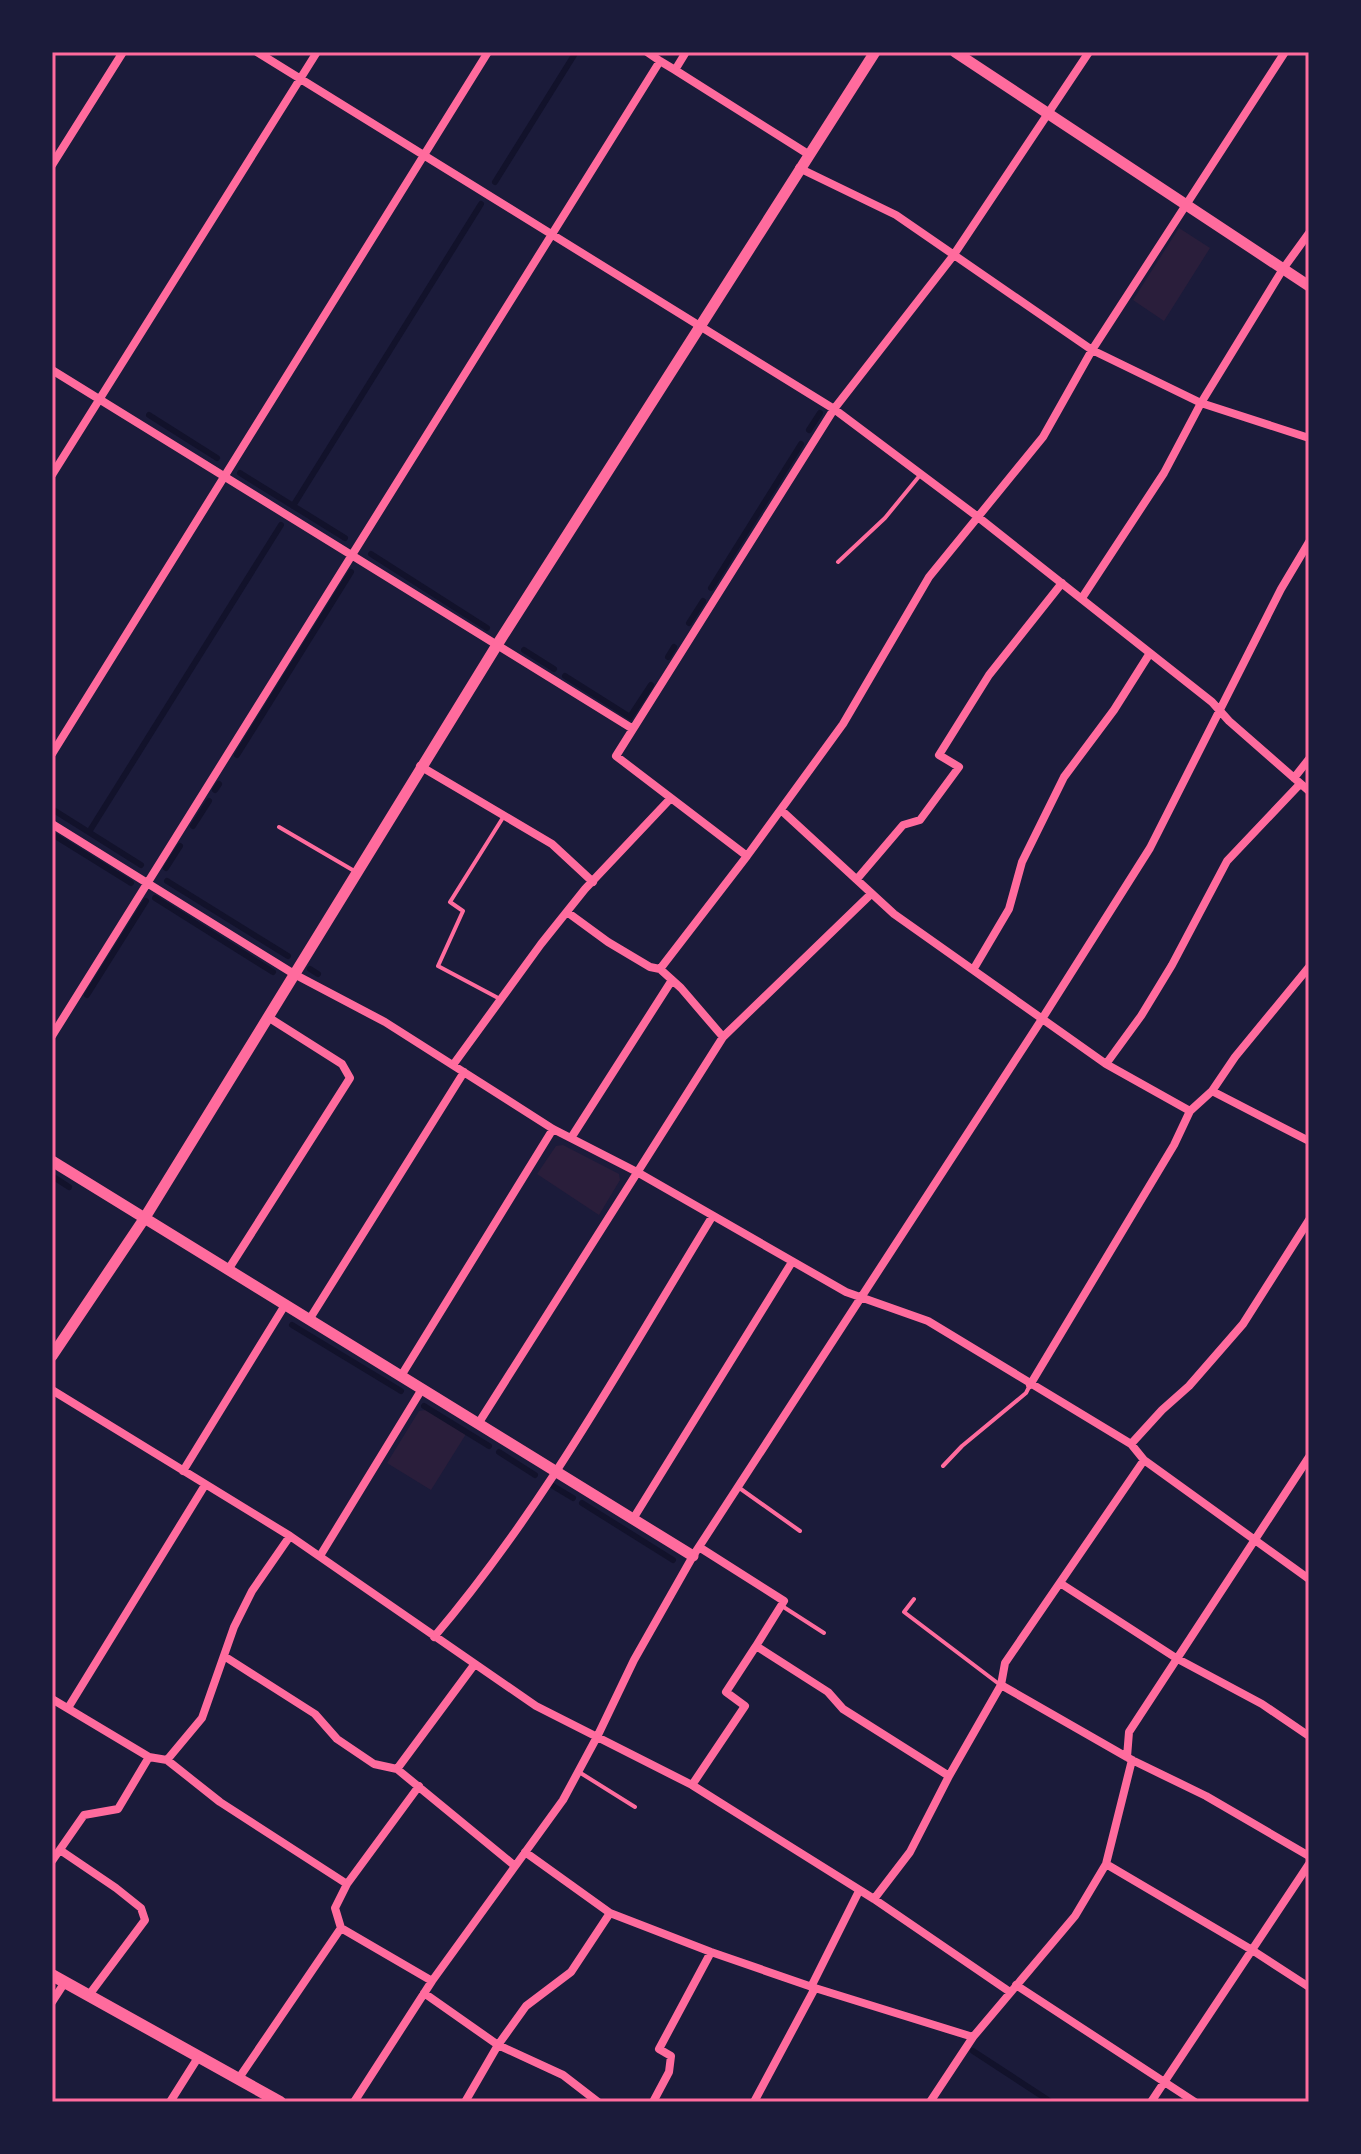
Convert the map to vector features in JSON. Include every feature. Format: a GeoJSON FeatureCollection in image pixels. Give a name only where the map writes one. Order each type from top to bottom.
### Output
{"type":"FeatureCollection","features":[{"type":"Feature","properties":{"kind":"main road"},"geometry":{"type":"LineString","coordinates":[[52,1975],[280,2102]]}},
{"type":"Feature","properties":{"kind":"street"},"geometry":{"type":"LineString","coordinates":[[52,165],[123,52]]}},
{"type":"Feature","properties":{"kind":"street"},"geometry":{"type":"LineString","coordinates":[[257,52],[834,409],[978,517],[1212,702],[1229,721],[1309,791]]}},
{"type":"Feature","properties":{"kind":"street"},"geometry":{"type":"LineString","coordinates":[[52,475],[317,52]]}},
{"type":"Feature","properties":{"kind":"street"},"geometry":{"type":"LineString","coordinates":[[52,754],[488,52]]}},
{"type":"Feature","properties":{"kind":"street"},"geometry":{"type":"LineString","coordinates":[[647,52],[808,154]]}},
{"type":"Feature","properties":{"kind":"street"},"geometry":{"type":"LineString","coordinates":[[675,70],[686,52]]}},
{"type":"Feature","properties":{"kind":"street"},"geometry":{"type":"LineString","coordinates":[[52,1356],[144,1219],[420,766],[875,52]]}},
{"type":"Feature","properties":{"kind":"street"},"geometry":{"type":"LineString","coordinates":[[955,52],[1309,286]]}},
{"type":"Feature","properties":{"kind":"street"},"geometry":{"type":"LineString","coordinates":[[747,856],[616,756],[834,409],[953,256],[1089,52]]}},
{"type":"Feature","properties":{"kind":"street"},"geometry":{"type":"LineString","coordinates":[[660,969],[843,724],[929,577],[1043,437],[1092,350],[1285,52]]}},
{"type":"Feature","properties":{"kind":"street"},"geometry":{"type":"LineString","coordinates":[[52,1036],[660,61]]}},
{"type":"Feature","properties":{"kind":"street"},"geometry":{"type":"LineString","coordinates":[[799,168],[896,215],[1092,350],[1201,403],[1309,438]]}},
{"type":"Feature","properties":{"kind":"street"},"geometry":{"type":"LineString","coordinates":[[1082,598],[1164,473],[1201,403],[1283,269],[1309,233]]}},
{"type":"Feature","properties":{"kind":"street"},"geometry":{"type":"LineString","coordinates":[[52,370],[633,729]]}},
{"type":"Feature","properties":{"kind":"street"},"geometry":{"type":"LineString","coordinates":[[354,2102],[432,1981],[563,1800],[634,1660],[696,1551],[1150,848],[1281,589],[1309,542]]}},
{"type":"Feature","properties":{"kind":"street"},"geometry":{"type":"LineString","coordinates":[[857,879],[903,825],[920,820],[959,767],[939,755],[989,675],[1062,583]]}},
{"type":"Feature","properties":{"kind":"street"},"geometry":{"type":"LineString","coordinates":[[973,970],[1009,909],[1022,862],[1064,777],[1114,710],[1150,653]]}},
{"type":"Feature","properties":{"kind":"street"},"geometry":{"type":"LineString","coordinates":[[1106,1064],[1141,1016],[1172,965],[1227,861],[1297,781],[1309,759]]}},
{"type":"Feature","properties":{"kind":"street"},"geometry":{"type":"LineString","coordinates":[[420,766],[552,844],[593,882]]}},
{"type":"Feature","properties":{"kind":"street"},"geometry":{"type":"LineString","coordinates":[[453,1065],[567,912],[671,798]]}},
{"type":"Feature","properties":{"kind":"street"},"geometry":{"type":"LineString","coordinates":[[781,810],[894,914],[1106,1064],[1190,1111]]}},
{"type":"Feature","properties":{"kind":"street"},"geometry":{"type":"LineString","coordinates":[[52,824],[294,974],[385,1022],[553,1129],[637,1172],[846,1292],[928,1321],[1131,1444],[1144,1460],[1309,1579]]}},
{"type":"Feature","properties":{"kind":"street"},"geometry":{"type":"LineString","coordinates":[[478,1424],[723,1037],[871,894]]}},
{"type":"Feature","properties":{"kind":"street"},"geometry":{"type":"LineString","coordinates":[[567,912],[608,942],[650,967],[660,969],[723,1037]]}},
{"type":"Feature","properties":{"kind":"street"},"geometry":{"type":"LineString","coordinates":[[1030,1385],[1174,1145],[1190,1111],[1212,1091],[1235,1057],[1309,967]]}},
{"type":"Feature","properties":{"kind":"street"},"geometry":{"type":"LineString","coordinates":[[571,1138],[672,980]]}},
{"type":"Feature","properties":{"kind":"street"},"geometry":{"type":"LineString","coordinates":[[228,1270],[350,1078],[342,1064],[268,1017]]}},
{"type":"Feature","properties":{"kind":"street"},"geometry":{"type":"LineString","coordinates":[[309,1320],[464,1072]]}},
{"type":"Feature","properties":{"kind":"street"},"geometry":{"type":"LineString","coordinates":[[1212,1091],[1309,1141]]}},
{"type":"Feature","properties":{"kind":"street"},"geometry":{"type":"LineString","coordinates":[[401,1376],[553,1129]]}},
{"type":"Feature","properties":{"kind":"street"},"geometry":{"type":"LineString","coordinates":[[52,1161],[633,1519],[784,1601],[726,1692],[745,1706],[692,1785]]}},
{"type":"Feature","properties":{"kind":"street"},"geometry":{"type":"LineString","coordinates":[[434,1637],[476,1588],[556,1472],[712,1217]]}},
{"type":"Feature","properties":{"kind":"street"},"geometry":{"type":"LineString","coordinates":[[1131,1444],[1189,1386],[1243,1324],[1309,1220]]}},
{"type":"Feature","properties":{"kind":"street"},"geometry":{"type":"LineString","coordinates":[[633,1519],[792,1262]]}},
{"type":"Feature","properties":{"kind":"street"},"geometry":{"type":"LineString","coordinates":[[183,1471],[285,1305]]}},
{"type":"Feature","properties":{"kind":"street"},"geometry":{"type":"LineString","coordinates":[[320,1556],[422,1389]]}},
{"type":"Feature","properties":{"kind":"street"},"geometry":{"type":"LineString","coordinates":[[52,1390],[290,1536],[536,1706],[692,1785],[1195,2102]]}},
{"type":"Feature","properties":{"kind":"street"},"geometry":{"type":"LineString","coordinates":[[930,2102],[973,2037],[1075,1916],[1106,1864],[1130,1759],[1129,1732],[1309,1457]]}},
{"type":"Feature","properties":{"kind":"street"},"geometry":{"type":"LineString","coordinates":[[874,1899],[910,1852],[1001,1685],[1005,1663],[1144,1460]]}},
{"type":"Feature","properties":{"kind":"street"},"geometry":{"type":"LineString","coordinates":[[68,1708],[205,1485]]}},
{"type":"Feature","properties":{"kind":"street"},"geometry":{"type":"LineString","coordinates":[[167,1760],[202,1718],[234,1627],[252,1591],[290,1536]]}},
{"type":"Feature","properties":{"kind":"street"},"geometry":{"type":"LineString","coordinates":[[1060,1583],[1176,1658],[1262,1704],[1309,1736]]}},
{"type":"Feature","properties":{"kind":"street"},"geometry":{"type":"LineString","coordinates":[[756,1646],[828,1692],[843,1709],[949,1776]]}},
{"type":"Feature","properties":{"kind":"street"},"geometry":{"type":"LineString","coordinates":[[224,1656],[315,1714],[337,1739],[374,1764],[397,1769],[515,1866]]}},
{"type":"Feature","properties":{"kind":"street"},"geometry":{"type":"LineString","coordinates":[[397,1769],[474,1665]]}},
{"type":"Feature","properties":{"kind":"street"},"geometry":{"type":"LineString","coordinates":[[1001,1685],[1130,1759],[1206,1796],[1309,1856]]}},
{"type":"Feature","properties":{"kind":"street"},"geometry":{"type":"LineString","coordinates":[[52,1699],[149,1757],[167,1760],[220,1802],[347,1884]]}},
{"type":"Feature","properties":{"kind":"street"},"geometry":{"type":"LineString","coordinates":[[52,1861],[84,1815],[118,1809],[149,1757]]}},
{"type":"Feature","properties":{"kind":"street"},"geometry":{"type":"LineString","coordinates":[[419,1786],[347,1884],[335,1908],[341,1928],[432,1981]]}},
{"type":"Feature","properties":{"kind":"street"},"geometry":{"type":"LineString","coordinates":[[60,1850],[141,1908],[145,1920],[89,1995]]}},
{"type":"Feature","properties":{"kind":"street"},"geometry":{"type":"LineString","coordinates":[[525,1852],[610,1913],[813,1987],[973,2037]]}},
{"type":"Feature","properties":{"kind":"street"},"geometry":{"type":"LineString","coordinates":[[1106,1864],[1309,1987]]}},
{"type":"Feature","properties":{"kind":"street"},"geometry":{"type":"LineString","coordinates":[[1151,2102],[1309,1864]]}},
{"type":"Feature","properties":{"kind":"street"},"geometry":{"type":"LineString","coordinates":[[754,2102],[859,1891]]}},
{"type":"Feature","properties":{"kind":"street"},"geometry":{"type":"LineString","coordinates":[[465,2102],[498,2045],[526,2006],[571,1972],[610,1913]]}},
{"type":"Feature","properties":{"kind":"street"},"geometry":{"type":"LineString","coordinates":[[239,2078],[341,1928]]}},
{"type":"Feature","properties":{"kind":"street"},"geometry":{"type":"LineString","coordinates":[[653,2102],[669,2072],[671,2056],[659,2049],[711,1952]]}},
{"type":"Feature","properties":{"kind":"street"},"geometry":{"type":"LineString","coordinates":[[52,2002],[65,1982]]}},
{"type":"Feature","properties":{"kind":"street"},"geometry":{"type":"LineString","coordinates":[[424,1993],[498,2045],[563,2075],[598,2102]]}},
{"type":"Feature","properties":{"kind":"street"},"geometry":{"type":"LineString","coordinates":[[170,2102],[199,2056]]}},
{"type":"Feature","properties":{"kind":"lane"},"geometry":{"type":"LineString","coordinates":[[838,562],[885,518],[921,474]]}},
{"type":"Feature","properties":{"kind":"lane"},"geometry":{"type":"LineString","coordinates":[[500,999],[438,966],[463,911],[450,902],[504,816]]}},
{"type":"Feature","properties":{"kind":"lane"},"geometry":{"type":"LineString","coordinates":[[279,827],[356,872]]}},
{"type":"Feature","properties":{"kind":"lane"},"geometry":{"type":"LineString","coordinates":[[943,1466],[962,1446],[1026,1393],[1030,1385]]}},
{"type":"Feature","properties":{"kind":"lane"},"geometry":{"type":"LineString","coordinates":[[738,1487],[800,1531]]}},
{"type":"Feature","properties":{"kind":"lane"},"geometry":{"type":"LineString","coordinates":[[914,1599],[904,1612],[1001,1685]]}},
{"type":"Feature","properties":{"kind":"lane"},"geometry":{"type":"LineString","coordinates":[[781,1606],[824,1633]]}},
{"type":"Feature","properties":{"kind":"lane"},"geometry":{"type":"LineString","coordinates":[[578,1772],[635,1807]]}},
{"type":"Feature","properties":{"kind":"shaded area"},"geometry":{"type":"Polygon","coordinates":[[[1179,228],[1210,248],[1164,321],[1133,300],[1179,228]]]}},
{"type":"Feature","properties":{"kind":"shaded area"},"geometry":{"type":"Polygon","coordinates":[[[563,1145],[619,1174],[620,1180],[599,1215],[537,1174],[556,1146],[563,1145]]]}},
{"type":"Feature","properties":{"kind":"shaded area"},"geometry":{"type":"Polygon","coordinates":[[[426,1410],[466,1434],[431,1490],[387,1463],[419,1411],[426,1410]]]}},
{"type":"Feature","properties":{"kind":"waterway"},"geometry":{"type":"LineString","coordinates":[[495,182],[576,52]]}},
{"type":"Feature","properties":{"kind":"waterway"},"geometry":{"type":"LineString","coordinates":[[293,506],[481,204]]}},
{"type":"Feature","properties":{"kind":"waterway"},"geometry":{"type":"LineString","coordinates":[[809,430],[820,413]]}},
{"type":"Feature","properties":{"kind":"waterway"},"geometry":{"type":"LineString","coordinates":[[149,415],[217,458]]}},
{"type":"Feature","properties":{"kind":"waterway"},"geometry":{"type":"LineString","coordinates":[[711,588],[801,444]]}},
{"type":"Feature","properties":{"kind":"waterway"},"geometry":{"type":"LineString","coordinates":[[240,473],[345,538]]}},
{"type":"Feature","properties":{"kind":"waterway"},"geometry":{"type":"LineString","coordinates":[[89,832],[281,525]]}},
{"type":"Feature","properties":{"kind":"waterway"},"geometry":{"type":"LineString","coordinates":[[371,554],[487,628]]}},
{"type":"Feature","properties":{"kind":"waterway"},"geometry":{"type":"LineString","coordinates":[[237,755],[351,572]]}},
{"type":"Feature","properties":{"kind":"waterway"},"geometry":{"type":"LineString","coordinates":[[689,623],[703,601]]}},
{"type":"Feature","properties":{"kind":"waterway"},"geometry":{"type":"LineString","coordinates":[[668,657],[674,647]]}},
{"type":"Feature","properties":{"kind":"waterway"},"geometry":{"type":"LineString","coordinates":[[524,650],[554,669]]}},
{"type":"Feature","properties":{"kind":"waterway"},"geometry":{"type":"LineString","coordinates":[[565,676],[630,717],[651,685]]}},
{"type":"Feature","properties":{"kind":"waterway"},"geometry":{"type":"LineString","coordinates":[[215,790],[219,784]]}},
{"type":"Feature","properties":{"kind":"waterway"},"geometry":{"type":"LineString","coordinates":[[193,826],[209,801]]}},
{"type":"Feature","properties":{"kind":"waterway"},"geometry":{"type":"LineString","coordinates":[[52,809],[141,865]]}},
{"type":"Feature","properties":{"kind":"waterway"},"geometry":{"type":"LineString","coordinates":[[52,834],[131,883]]}},
{"type":"Feature","properties":{"kind":"waterway"},"geometry":{"type":"LineString","coordinates":[[166,868],[180,846]]}},
{"type":"Feature","properties":{"kind":"waterway"},"geometry":{"type":"LineString","coordinates":[[167,881],[288,956]]}},
{"type":"Feature","properties":{"kind":"waterway"},"geometry":{"type":"LineString","coordinates":[[155,898],[273,972]]}},
{"type":"Feature","properties":{"kind":"waterway"},"geometry":{"type":"LineString","coordinates":[[87,995],[146,901]]}},
{"type":"Feature","properties":{"kind":"waterway"},"geometry":{"type":"LineString","coordinates":[[310,969],[318,974]]}},
{"type":"Feature","properties":{"kind":"waterway"},"geometry":{"type":"LineString","coordinates":[[52,1176],[69,1187]]}},
{"type":"Feature","properties":{"kind":"waterway"},"geometry":{"type":"LineString","coordinates":[[292,1325],[401,1391]]}},
{"type":"Feature","properties":{"kind":"waterway"},"geometry":{"type":"LineString","coordinates":[[424,1406],[489,1446]]}},
{"type":"Feature","properties":{"kind":"waterway"},"geometry":{"type":"LineString","coordinates":[[499,1452],[535,1475]]}},
{"type":"Feature","properties":{"kind":"waterway"},"geometry":{"type":"LineString","coordinates":[[553,1486],[573,1498]]}},
{"type":"Feature","properties":{"kind":"waterway"},"geometry":{"type":"LineString","coordinates":[[582,1503],[673,1560]]}},
{"type":"Feature","properties":{"kind":"waterway"},"geometry":{"type":"LineString","coordinates":[[973,2051],[1051,2102]]}}]}
